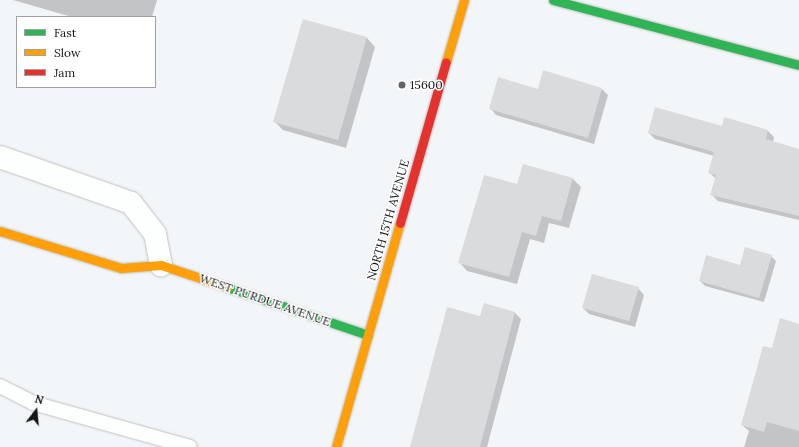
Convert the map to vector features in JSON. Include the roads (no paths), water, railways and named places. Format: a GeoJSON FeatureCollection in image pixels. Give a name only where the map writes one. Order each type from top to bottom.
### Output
{"type":"FeatureCollection","features":[{"type":"Feature","properties":{"kind":"street","name":"NORTH 15TH AVENUE"},"geometry":{"type":"LineString","coordinates":[[336,447],[464,0]]}},
{"type":"Feature","properties":{"kind":"street"},"geometry":{"type":"LineString","coordinates":[[553,0],[799,65]]}},
{"type":"Feature","properties":{"kind":"street"},"geometry":{"type":"LineString","coordinates":[[0,157],[131,203],[155,234],[161,266]]}},
{"type":"Feature","properties":{"kind":"street","name":"WEST PURDUE AVENUE"},"geometry":{"type":"LineString","coordinates":[[0,231],[121,268],[161,266],[368,335]]}},
{"type":"Feature","properties":{"kind":"lane"},"geometry":{"type":"LineString","coordinates":[[0,386],[33,402],[190,447]]}},
{"type":"Feature","properties":{"kind":"place","name":"15600"},"geometry":{"type":"Point","coordinates":[402,85]}}]}
